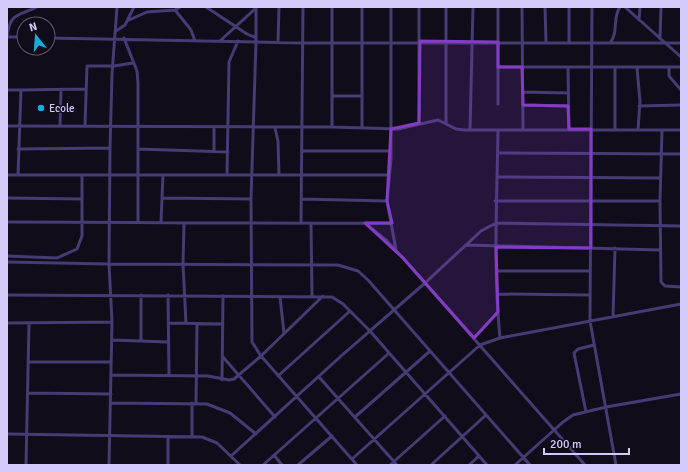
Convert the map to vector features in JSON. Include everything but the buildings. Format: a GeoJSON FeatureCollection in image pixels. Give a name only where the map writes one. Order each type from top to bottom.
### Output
{"type":"FeatureCollection","features":[{"type":"Feature","properties":{"kind":"street"},"geometry":{"type":"LineString","coordinates":[[17,16],[37,7]]}},
{"type":"Feature","properties":{"kind":"street"},"geometry":{"type":"LineString","coordinates":[[109,465],[112,340],[109,264],[111,174],[110,148],[117,7]]}},
{"type":"Feature","properties":{"kind":"street"},"geometry":{"type":"LineString","coordinates":[[116,31],[125,25],[129,20],[134,7]]}},
{"type":"Feature","properties":{"kind":"street"},"geometry":{"type":"LineString","coordinates":[[129,20],[147,12],[175,10],[180,7]]}},
{"type":"Feature","properties":{"kind":"street"},"geometry":{"type":"LineString","coordinates":[[206,7],[247,34],[256,38]]}},
{"type":"Feature","properties":{"kind":"street"},"geometry":{"type":"LineString","coordinates":[[221,40],[256,7]]}},
{"type":"Feature","properties":{"kind":"street"},"geometry":{"type":"LineString","coordinates":[[256,7],[251,199],[252,342],[261,356],[278,376],[357,465]]}},
{"type":"Feature","properties":{"kind":"street"},"geometry":{"type":"LineString","coordinates":[[278,42],[279,7]]}},
{"type":"Feature","properties":{"kind":"street"},"geometry":{"type":"LineString","coordinates":[[301,223],[304,85],[302,43],[303,7]]}},
{"type":"Feature","properties":{"kind":"street"},"geometry":{"type":"LineString","coordinates":[[332,7],[332,127]]}},
{"type":"Feature","properties":{"kind":"street"},"geometry":{"type":"LineString","coordinates":[[362,7],[362,128]]}},
{"type":"Feature","properties":{"kind":"street"},"geometry":{"type":"LineString","coordinates":[[392,7],[391,151],[387,201],[396,251]]}},
{"type":"Feature","properties":{"kind":"street"},"geometry":{"type":"LineString","coordinates":[[419,7],[420,123]]}},
{"type":"Feature","properties":{"kind":"street"},"geometry":{"type":"LineString","coordinates":[[446,7],[446,123]]}},
{"type":"Feature","properties":{"kind":"street"},"geometry":{"type":"LineString","coordinates":[[470,130],[473,7]]}},
{"type":"Feature","properties":{"kind":"street"},"geometry":{"type":"LineString","coordinates":[[498,7],[498,104]]}},
{"type":"Feature","properties":{"kind":"street"},"geometry":{"type":"LineString","coordinates":[[522,7],[523,130]]}},
{"type":"Feature","properties":{"kind":"street"},"geometry":{"type":"LineString","coordinates":[[545,7],[546,42]]}},
{"type":"Feature","properties":{"kind":"street"},"geometry":{"type":"LineString","coordinates":[[569,7],[569,42]]}},
{"type":"Feature","properties":{"kind":"street"},"geometry":{"type":"LineString","coordinates":[[592,7],[590,321],[616,465]]}},
{"type":"Feature","properties":{"kind":"street"},"geometry":{"type":"LineString","coordinates":[[610,43],[615,36],[617,15],[620,7]]}},
{"type":"Feature","properties":{"kind":"street"},"geometry":{"type":"LineString","coordinates":[[625,7],[681,56]]}},
{"type":"Feature","properties":{"kind":"street"},"geometry":{"type":"LineString","coordinates":[[640,7],[640,20]]}},
{"type":"Feature","properties":{"kind":"street"},"geometry":{"type":"LineString","coordinates":[[660,39],[661,7]]}},
{"type":"Feature","properties":{"kind":"street"},"geometry":{"type":"LineString","coordinates":[[175,10],[190,30],[195,41]]}},
{"type":"Feature","properties":{"kind":"street"},"geometry":{"type":"LineString","coordinates":[[16,17],[9,22],[7,37],[16,37]]}},
{"type":"Feature","properties":{"kind":"street"},"geometry":{"type":"LineString","coordinates":[[56,38],[124,38],[302,43],[391,41],[592,43],[681,42]]}},
{"type":"Feature","properties":{"kind":"street"},"geometry":{"type":"LineString","coordinates":[[124,38],[138,83],[138,222]]}},
{"type":"Feature","properties":{"kind":"street"},"geometry":{"type":"LineString","coordinates":[[227,175],[229,62],[238,41]]}},
{"type":"Feature","properties":{"kind":"street"},"geometry":{"type":"LineString","coordinates":[[85,125],[85,89],[87,66],[114,66],[133,63]]}},
{"type":"Feature","properties":{"kind":"street"},"geometry":{"type":"LineString","coordinates":[[498,66],[591,68],[681,67]]}},
{"type":"Feature","properties":{"kind":"street"},"geometry":{"type":"LineString","coordinates":[[568,67],[569,129]]}},
{"type":"Feature","properties":{"kind":"street"},"geometry":{"type":"LineString","coordinates":[[615,68],[615,130]]}},
{"type":"Feature","properties":{"kind":"street"},"geometry":{"type":"LineString","coordinates":[[637,68],[639,106],[638,130]]}},
{"type":"Feature","properties":{"kind":"street"},"geometry":{"type":"LineString","coordinates":[[669,68],[669,76],[681,90]]}},
{"type":"Feature","properties":{"kind":"street"},"geometry":{"type":"LineString","coordinates":[[7,90],[85,89]]}},
{"type":"Feature","properties":{"kind":"street"},"geometry":{"type":"LineString","coordinates":[[18,175],[21,90]]}},
{"type":"Feature","properties":{"kind":"street"},"geometry":{"type":"LineString","coordinates":[[60,125],[61,90]]}},
{"type":"Feature","properties":{"kind":"street"},"geometry":{"type":"LineString","coordinates":[[523,92],[568,93]]}},
{"type":"Feature","properties":{"kind":"street"},"geometry":{"type":"LineString","coordinates":[[332,96],[362,96]]}},
{"type":"Feature","properties":{"kind":"street"},"geometry":{"type":"LineString","coordinates":[[523,105],[568,106]]}},
{"type":"Feature","properties":{"kind":"street"},"geometry":{"type":"LineString","coordinates":[[639,106],[681,105]]}},
{"type":"Feature","properties":{"kind":"street"},"geometry":{"type":"LineString","coordinates":[[7,126],[85,125],[137,127],[332,127],[402,129],[420,123],[438,120],[456,129],[470,130],[681,130]]}},
{"type":"Feature","properties":{"kind":"street"},"geometry":{"type":"LineString","coordinates":[[214,127],[214,151]]}},
{"type":"Feature","properties":{"kind":"street"},"geometry":{"type":"LineString","coordinates":[[275,128],[278,141],[279,175]]}},
{"type":"Feature","properties":{"kind":"street"},"geometry":{"type":"LineString","coordinates":[[498,130],[495,201],[497,294],[500,338]]}},
{"type":"Feature","properties":{"kind":"street"},"geometry":{"type":"LineString","coordinates":[[662,130],[660,201],[662,285],[681,287]]}},
{"type":"Feature","properties":{"kind":"street"},"geometry":{"type":"LineString","coordinates":[[18,149],[110,148]]}},
{"type":"Feature","properties":{"kind":"street"},"geometry":{"type":"LineString","coordinates":[[138,149],[228,152]]}},
{"type":"Feature","properties":{"kind":"street"},"geometry":{"type":"LineString","coordinates":[[303,150],[391,151]]}},
{"type":"Feature","properties":{"kind":"street"},"geometry":{"type":"LineString","coordinates":[[498,153],[681,154]]}},
{"type":"Feature","properties":{"kind":"street"},"geometry":{"type":"LineString","coordinates":[[7,175],[111,174],[389,176]]}},
{"type":"Feature","properties":{"kind":"street"},"geometry":{"type":"LineString","coordinates":[[7,256],[57,258],[77,249],[80,244],[82,222],[82,175]]}},
{"type":"Feature","properties":{"kind":"street"},"geometry":{"type":"LineString","coordinates":[[161,222],[163,175]]}},
{"type":"Feature","properties":{"kind":"street"},"geometry":{"type":"LineString","coordinates":[[497,177],[661,178]]}},
{"type":"Feature","properties":{"kind":"street"},"geometry":{"type":"LineString","coordinates":[[7,198],[82,199]]}},
{"type":"Feature","properties":{"kind":"street"},"geometry":{"type":"LineString","coordinates":[[163,198],[251,199]]}},
{"type":"Feature","properties":{"kind":"street"},"geometry":{"type":"LineString","coordinates":[[302,200],[387,201]]}},
{"type":"Feature","properties":{"kind":"street"},"geometry":{"type":"LineString","coordinates":[[495,201],[660,201]]}},
{"type":"Feature","properties":{"kind":"street"},"geometry":{"type":"LineString","coordinates":[[7,222],[161,222],[252,224],[392,223]]}},
{"type":"Feature","properties":{"kind":"street"},"geometry":{"type":"LineString","coordinates":[[184,223],[183,264],[186,323]]}},
{"type":"Feature","properties":{"kind":"street"},"geometry":{"type":"LineString","coordinates":[[311,223],[312,296]]}},
{"type":"Feature","properties":{"kind":"street"},"geometry":{"type":"LineString","coordinates":[[365,223],[396,251],[585,465]]}},
{"type":"Feature","properties":{"kind":"street"},"geometry":{"type":"LineString","coordinates":[[231,456],[370,331],[425,284],[465,245],[481,231],[496,223],[681,226]]}},
{"type":"Feature","properties":{"kind":"street"},"geometry":{"type":"LineString","coordinates":[[465,245],[496,247],[660,250]]}},
{"type":"Feature","properties":{"kind":"street"},"geometry":{"type":"LineString","coordinates":[[613,317],[614,248]]}},
{"type":"Feature","properties":{"kind":"street"},"geometry":{"type":"LineString","coordinates":[[7,262],[338,265],[358,271],[395,310],[530,465]]}},
{"type":"Feature","properties":{"kind":"street"},"geometry":{"type":"LineString","coordinates":[[497,272],[590,271]]}},
{"type":"Feature","properties":{"kind":"street"},"geometry":{"type":"LineString","coordinates":[[497,294],[590,294]]}},
{"type":"Feature","properties":{"kind":"street"},"geometry":{"type":"LineString","coordinates":[[7,295],[185,295],[251,297],[323,296],[338,300],[370,331],[388,354],[425,393],[487,465]]}},
{"type":"Feature","properties":{"kind":"street"},"geometry":{"type":"LineString","coordinates":[[141,295],[141,341]]}},
{"type":"Feature","properties":{"kind":"street"},"geometry":{"type":"LineString","coordinates":[[168,295],[169,375]]}},
{"type":"Feature","properties":{"kind":"street"},"geometry":{"type":"LineString","coordinates":[[222,380],[223,296]]}},
{"type":"Feature","properties":{"kind":"street"},"geometry":{"type":"LineString","coordinates":[[111,374],[198,376],[229,380],[239,375],[261,356],[323,296]]}},
{"type":"Feature","properties":{"kind":"street"},"geometry":{"type":"LineString","coordinates":[[280,297],[284,333]]}},
{"type":"Feature","properties":{"kind":"street"},"geometry":{"type":"LineString","coordinates":[[352,459],[480,345],[500,338],[681,304]]}},
{"type":"Feature","properties":{"kind":"street"},"geometry":{"type":"LineString","coordinates":[[278,376],[350,310]]}},
{"type":"Feature","properties":{"kind":"street"},"geometry":{"type":"LineString","coordinates":[[474,338],[498,312]]}},
{"type":"Feature","properties":{"kind":"street"},"geometry":{"type":"LineString","coordinates":[[7,323],[112,322]]}},
{"type":"Feature","properties":{"kind":"street"},"geometry":{"type":"LineString","coordinates":[[26,465],[28,434],[29,323]]}},
{"type":"Feature","properties":{"kind":"street"},"geometry":{"type":"LineString","coordinates":[[168,323],[223,324]]}},
{"type":"Feature","properties":{"kind":"street"},"geometry":{"type":"LineString","coordinates":[[192,436],[194,403],[198,376],[197,324]]}},
{"type":"Feature","properties":{"kind":"street"},"geometry":{"type":"LineString","coordinates":[[112,340],[168,342]]}},
{"type":"Feature","properties":{"kind":"street"},"geometry":{"type":"LineString","coordinates":[[586,412],[574,353],[578,349],[594,345]]}},
{"type":"Feature","properties":{"kind":"street"},"geometry":{"type":"LineString","coordinates":[[355,417],[430,351]]}},
{"type":"Feature","properties":{"kind":"street"},"geometry":{"type":"LineString","coordinates":[[263,465],[388,354]]}},
{"type":"Feature","properties":{"kind":"street"},"geometry":{"type":"LineString","coordinates":[[223,357],[275,417]]}},
{"type":"Feature","properties":{"kind":"street"},"geometry":{"type":"LineString","coordinates":[[29,362],[111,362]]}},
{"type":"Feature","properties":{"kind":"street"},"geometry":{"type":"LineString","coordinates":[[319,377],[397,465]]}},
{"type":"Feature","properties":{"kind":"street"},"geometry":{"type":"LineString","coordinates":[[28,393],[111,394]]}},
{"type":"Feature","properties":{"kind":"street"},"geometry":{"type":"LineString","coordinates":[[515,465],[563,422],[573,415],[606,407],[681,394]]}},
{"type":"Feature","properties":{"kind":"street"},"geometry":{"type":"LineString","coordinates":[[110,403],[194,403],[223,409],[244,423],[256,434]]}},
{"type":"Feature","properties":{"kind":"street"},"geometry":{"type":"LineString","coordinates":[[431,465],[464,437],[486,415]]}},
{"type":"Feature","properties":{"kind":"street"},"geometry":{"type":"LineString","coordinates":[[390,465],[445,416]]}},
{"type":"Feature","properties":{"kind":"street"},"geometry":{"type":"LineString","coordinates":[[7,429],[12,433]]}},
{"type":"Feature","properties":{"kind":"street"},"geometry":{"type":"LineString","coordinates":[[7,434],[168,437],[192,436],[210,439],[223,447],[240,465]]}},
{"type":"Feature","properties":{"kind":"street"},"geometry":{"type":"LineString","coordinates":[[298,465],[332,436]]}},
{"type":"Feature","properties":{"kind":"street"},"geometry":{"type":"LineString","coordinates":[[168,437],[168,465]]}},
{"type":"Feature","properties":{"kind":"street"},"geometry":{"type":"LineString","coordinates":[[274,455],[282,465]]}},
{"type":"Feature","properties":{"kind":"street"},"geometry":{"type":"LineString","coordinates":[[469,465],[479,456]]}},
{"type":"Feature","properties":{"kind":"highlighted area"},"geometry":{"type":"Polygon","coordinates":[[[420,41],[498,42],[498,67],[522,67],[523,105],[568,106],[569,129],[591,129],[591,248],[496,247],[498,312],[474,338],[403,258],[365,223],[392,223],[387,201],[391,129],[419,123],[420,41]]]}},
{"type":"Feature","properties":{"kind":"place","name":"Ecole"},"geometry":{"type":"Point","coordinates":[41,108]}}]}
